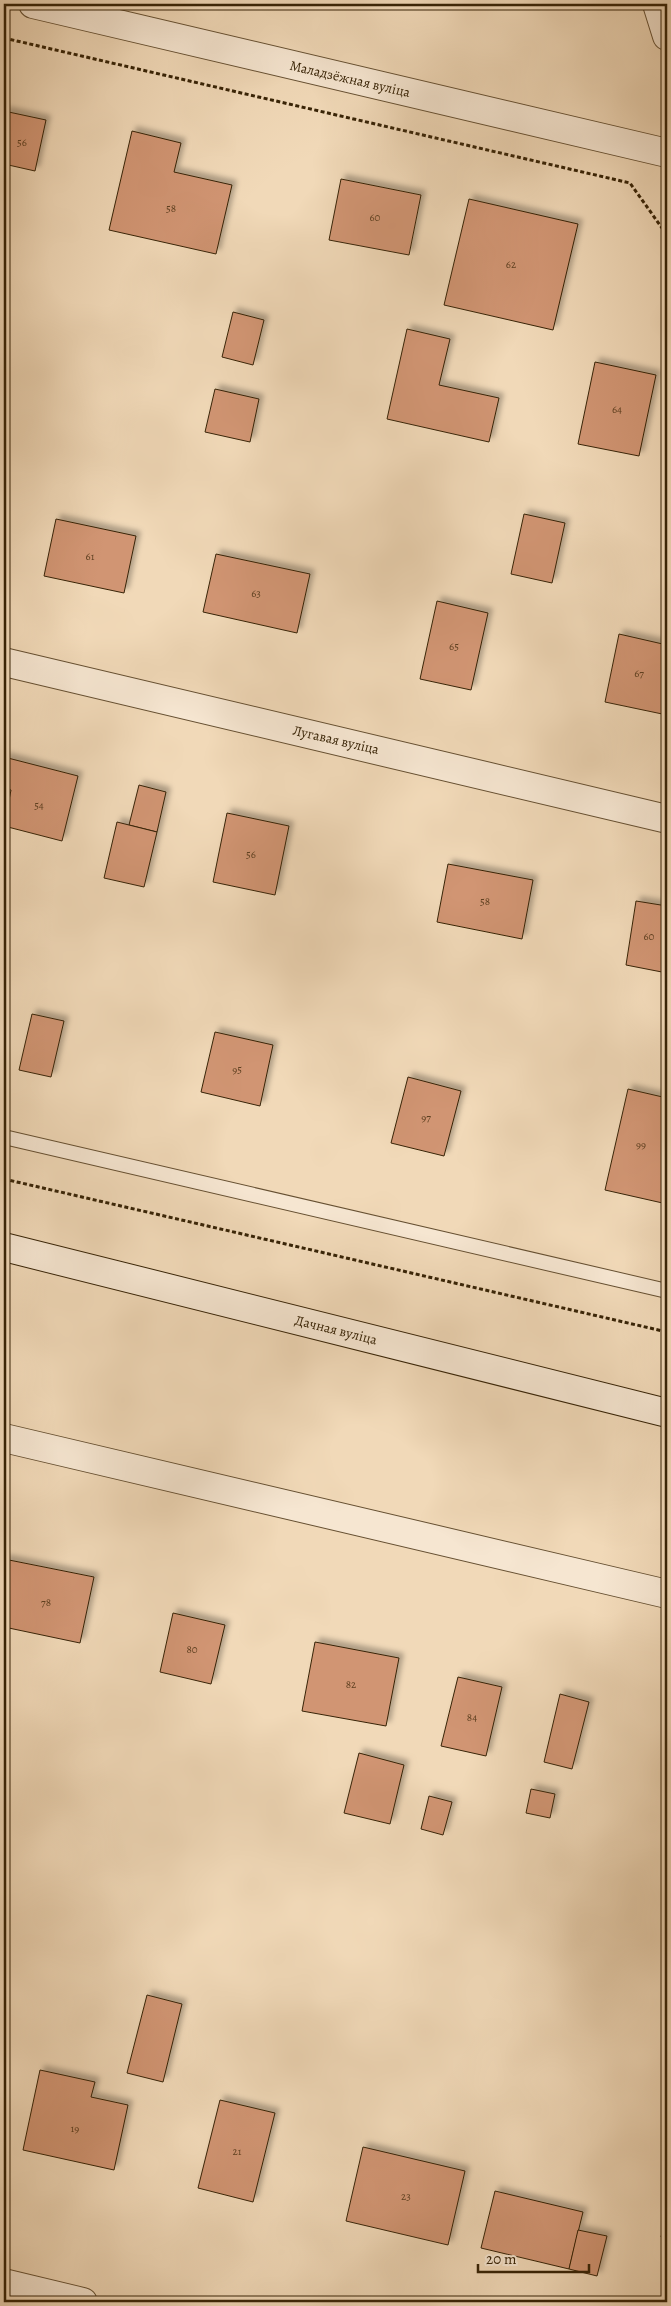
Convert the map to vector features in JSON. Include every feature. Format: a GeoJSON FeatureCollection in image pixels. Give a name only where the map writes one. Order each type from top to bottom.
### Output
{"type":"FeatureCollection","features":[{"type":"Feature","properties":{"kind":"street","name":"Маладзёжная вуліца"},"geometry":{"type":"LineString","coordinates":[[33,4],[667,153]]}},
{"type":"Feature","properties":{"kind":"street"},"geometry":{"type":"LineString","coordinates":[[657,4],[667,36]]}},
{"type":"Feature","properties":{"kind":"street","name":"Лугавая вуліца"},"geometry":{"type":"LineString","coordinates":[[4,662],[667,819]]}},
{"type":"Feature","properties":{"kind":"street","name":"Дачная вуліца"},"geometry":{"type":"LineString","coordinates":[[4,1247],[667,1413]]}},
{"type":"Feature","properties":{"kind":"street"},"geometry":{"type":"LineString","coordinates":[[4,1438],[667,1594]]}},
{"type":"Feature","properties":{"kind":"street"},"geometry":{"type":"LineString","coordinates":[[4,2283],[83,2302]]}},
{"type":"Feature","properties":{"kind":"lane"},"geometry":{"type":"LineString","coordinates":[[4,1137],[667,1291]]}},
{"type":"Feature","properties":{"kind":"path"},"geometry":{"type":"LineString","coordinates":[[4,38],[630,183],[667,235]]}},
{"type":"Feature","properties":{"kind":"path"},"geometry":{"type":"LineString","coordinates":[[4,1179],[667,1332]]}},
{"type":"Feature","properties":{"kind":"building"},"geometry":{"type":"Polygon","coordinates":[[[4,111],[46,120],[35,171],[4,164],[4,111]]]}},
{"type":"Feature","properties":{"kind":"building"},"geometry":{"type":"Polygon","coordinates":[[[132,131],[181,143],[174,172],[232,185],[216,254],[109,230],[132,131]]]}},
{"type":"Feature","properties":{"kind":"building"},"geometry":{"type":"Polygon","coordinates":[[[341,179],[421,195],[409,255],[329,240],[341,179]]]}},
{"type":"Feature","properties":{"kind":"building"},"geometry":{"type":"Polygon","coordinates":[[[469,199],[578,224],[553,330],[444,305],[469,199]]]}},
{"type":"Feature","properties":{"kind":"building"},"geometry":{"type":"Polygon","coordinates":[[[233,312],[264,320],[253,365],[222,357],[233,312]]]}},
{"type":"Feature","properties":{"kind":"building"},"geometry":{"type":"Polygon","coordinates":[[[407,329],[450,339],[439,385],[499,398],[489,442],[387,419],[407,329]]]}},
{"type":"Feature","properties":{"kind":"building"},"geometry":{"type":"Polygon","coordinates":[[[595,362],[656,375],[639,456],[578,444],[595,362]]]}},
{"type":"Feature","properties":{"kind":"building"},"geometry":{"type":"Polygon","coordinates":[[[215,389],[259,399],[250,442],[205,432],[215,389]]]}},
{"type":"Feature","properties":{"kind":"building"},"geometry":{"type":"Polygon","coordinates":[[[524,514],[565,523],[552,583],[511,574],[524,514]]]}},
{"type":"Feature","properties":{"kind":"building"},"geometry":{"type":"Polygon","coordinates":[[[56,519],[136,536],[124,593],[44,576],[56,519]]]}},
{"type":"Feature","properties":{"kind":"building"},"geometry":{"type":"Polygon","coordinates":[[[216,554],[310,574],[297,633],[203,612],[216,554]]]}},
{"type":"Feature","properties":{"kind":"building"},"geometry":{"type":"Polygon","coordinates":[[[437,601],[488,613],[471,690],[420,679],[437,601]]]}},
{"type":"Feature","properties":{"kind":"building"},"geometry":{"type":"Polygon","coordinates":[[[619,634],[667,645],[667,715],[605,702],[619,634]]]}},
{"type":"Feature","properties":{"kind":"building"},"geometry":{"type":"Polygon","coordinates":[[[4,757],[78,776],[62,841],[4,826],[11,790],[4,788],[4,757]]]}},
{"type":"Feature","properties":{"kind":"building"},"geometry":{"type":"Polygon","coordinates":[[[139,785],[166,792],[157,832],[129,825],[139,785]]]}},
{"type":"Feature","properties":{"kind":"building"},"geometry":{"type":"Polygon","coordinates":[[[227,813],[289,826],[275,895],[213,882],[227,813]]]}},
{"type":"Feature","properties":{"kind":"building"},"geometry":{"type":"Polygon","coordinates":[[[117,822],[157,832],[144,887],[104,878],[117,822]]]}},
{"type":"Feature","properties":{"kind":"building"},"geometry":{"type":"Polygon","coordinates":[[[448,864],[533,880],[522,939],[437,922],[448,864]]]}},
{"type":"Feature","properties":{"kind":"building"},"geometry":{"type":"Polygon","coordinates":[[[636,901],[667,906],[667,973],[626,965],[636,901]]]}},
{"type":"Feature","properties":{"kind":"building"},"geometry":{"type":"Polygon","coordinates":[[[32,1014],[64,1021],[51,1077],[19,1070],[32,1014]]]}},
{"type":"Feature","properties":{"kind":"building"},"geometry":{"type":"Polygon","coordinates":[[[215,1032],[273,1045],[260,1106],[201,1092],[215,1032]]]}},
{"type":"Feature","properties":{"kind":"building"},"geometry":{"type":"Polygon","coordinates":[[[408,1077],[461,1091],[444,1156],[391,1143],[408,1077]]]}},
{"type":"Feature","properties":{"kind":"building"},"geometry":{"type":"Polygon","coordinates":[[[628,1089],[667,1098],[667,1204],[605,1190],[628,1089]]]}},
{"type":"Feature","properties":{"kind":"building"},"geometry":{"type":"Polygon","coordinates":[[[4,1559],[94,1577],[80,1643],[4,1627],[4,1559]]]}},
{"type":"Feature","properties":{"kind":"building"},"geometry":{"type":"Polygon","coordinates":[[[173,1613],[225,1625],[211,1684],[160,1672],[173,1613]]]}},
{"type":"Feature","properties":{"kind":"building"},"geometry":{"type":"Polygon","coordinates":[[[315,1642],[399,1658],[386,1726],[302,1711],[315,1642]]]}},
{"type":"Feature","properties":{"kind":"building"},"geometry":{"type":"Polygon","coordinates":[[[458,1677],[502,1687],[486,1756],[441,1746],[458,1677]]]}},
{"type":"Feature","properties":{"kind":"building"},"geometry":{"type":"Polygon","coordinates":[[[560,1694],[589,1702],[572,1769],[544,1762],[560,1694]]]}},
{"type":"Feature","properties":{"kind":"building"},"geometry":{"type":"Polygon","coordinates":[[[359,1753],[404,1765],[390,1824],[344,1813],[359,1753]]]}},
{"type":"Feature","properties":{"kind":"building"},"geometry":{"type":"Polygon","coordinates":[[[531,1789],[555,1794],[550,1818],[526,1813],[531,1789]]]}},
{"type":"Feature","properties":{"kind":"building"},"geometry":{"type":"Polygon","coordinates":[[[429,1796],[452,1802],[443,1835],[421,1829],[429,1796]]]}},
{"type":"Feature","properties":{"kind":"building"},"geometry":{"type":"Polygon","coordinates":[[[667,1845],[667,1862],[664,1862],[667,1845]]]}},
{"type":"Feature","properties":{"kind":"building"},"geometry":{"type":"Polygon","coordinates":[[[147,1995],[182,2004],[163,2082],[127,2073],[147,1995]]]}},
{"type":"Feature","properties":{"kind":"building"},"geometry":{"type":"Polygon","coordinates":[[[40,2070],[95,2082],[91,2097],[128,2105],[114,2170],[23,2150],[40,2070]]]}},
{"type":"Feature","properties":{"kind":"building"},"geometry":{"type":"Polygon","coordinates":[[[220,2100],[275,2113],[253,2202],[198,2188],[220,2100]]]}},
{"type":"Feature","properties":{"kind":"building"},"geometry":{"type":"Polygon","coordinates":[[[363,2147],[465,2171],[448,2245],[346,2221],[363,2147]]]}},
{"type":"Feature","properties":{"kind":"building"},"geometry":{"type":"Polygon","coordinates":[[[495,2191],[583,2212],[569,2269],[481,2248],[495,2191]]]}},
{"type":"Feature","properties":{"kind":"building"},"geometry":{"type":"Polygon","coordinates":[[[667,2210],[667,2238],[661,2237],[667,2210]]]}},
{"type":"Feature","properties":{"kind":"building"},"geometry":{"type":"Polygon","coordinates":[[[578,2230],[607,2236],[597,2276],[569,2269],[578,2230]]]}}]}
